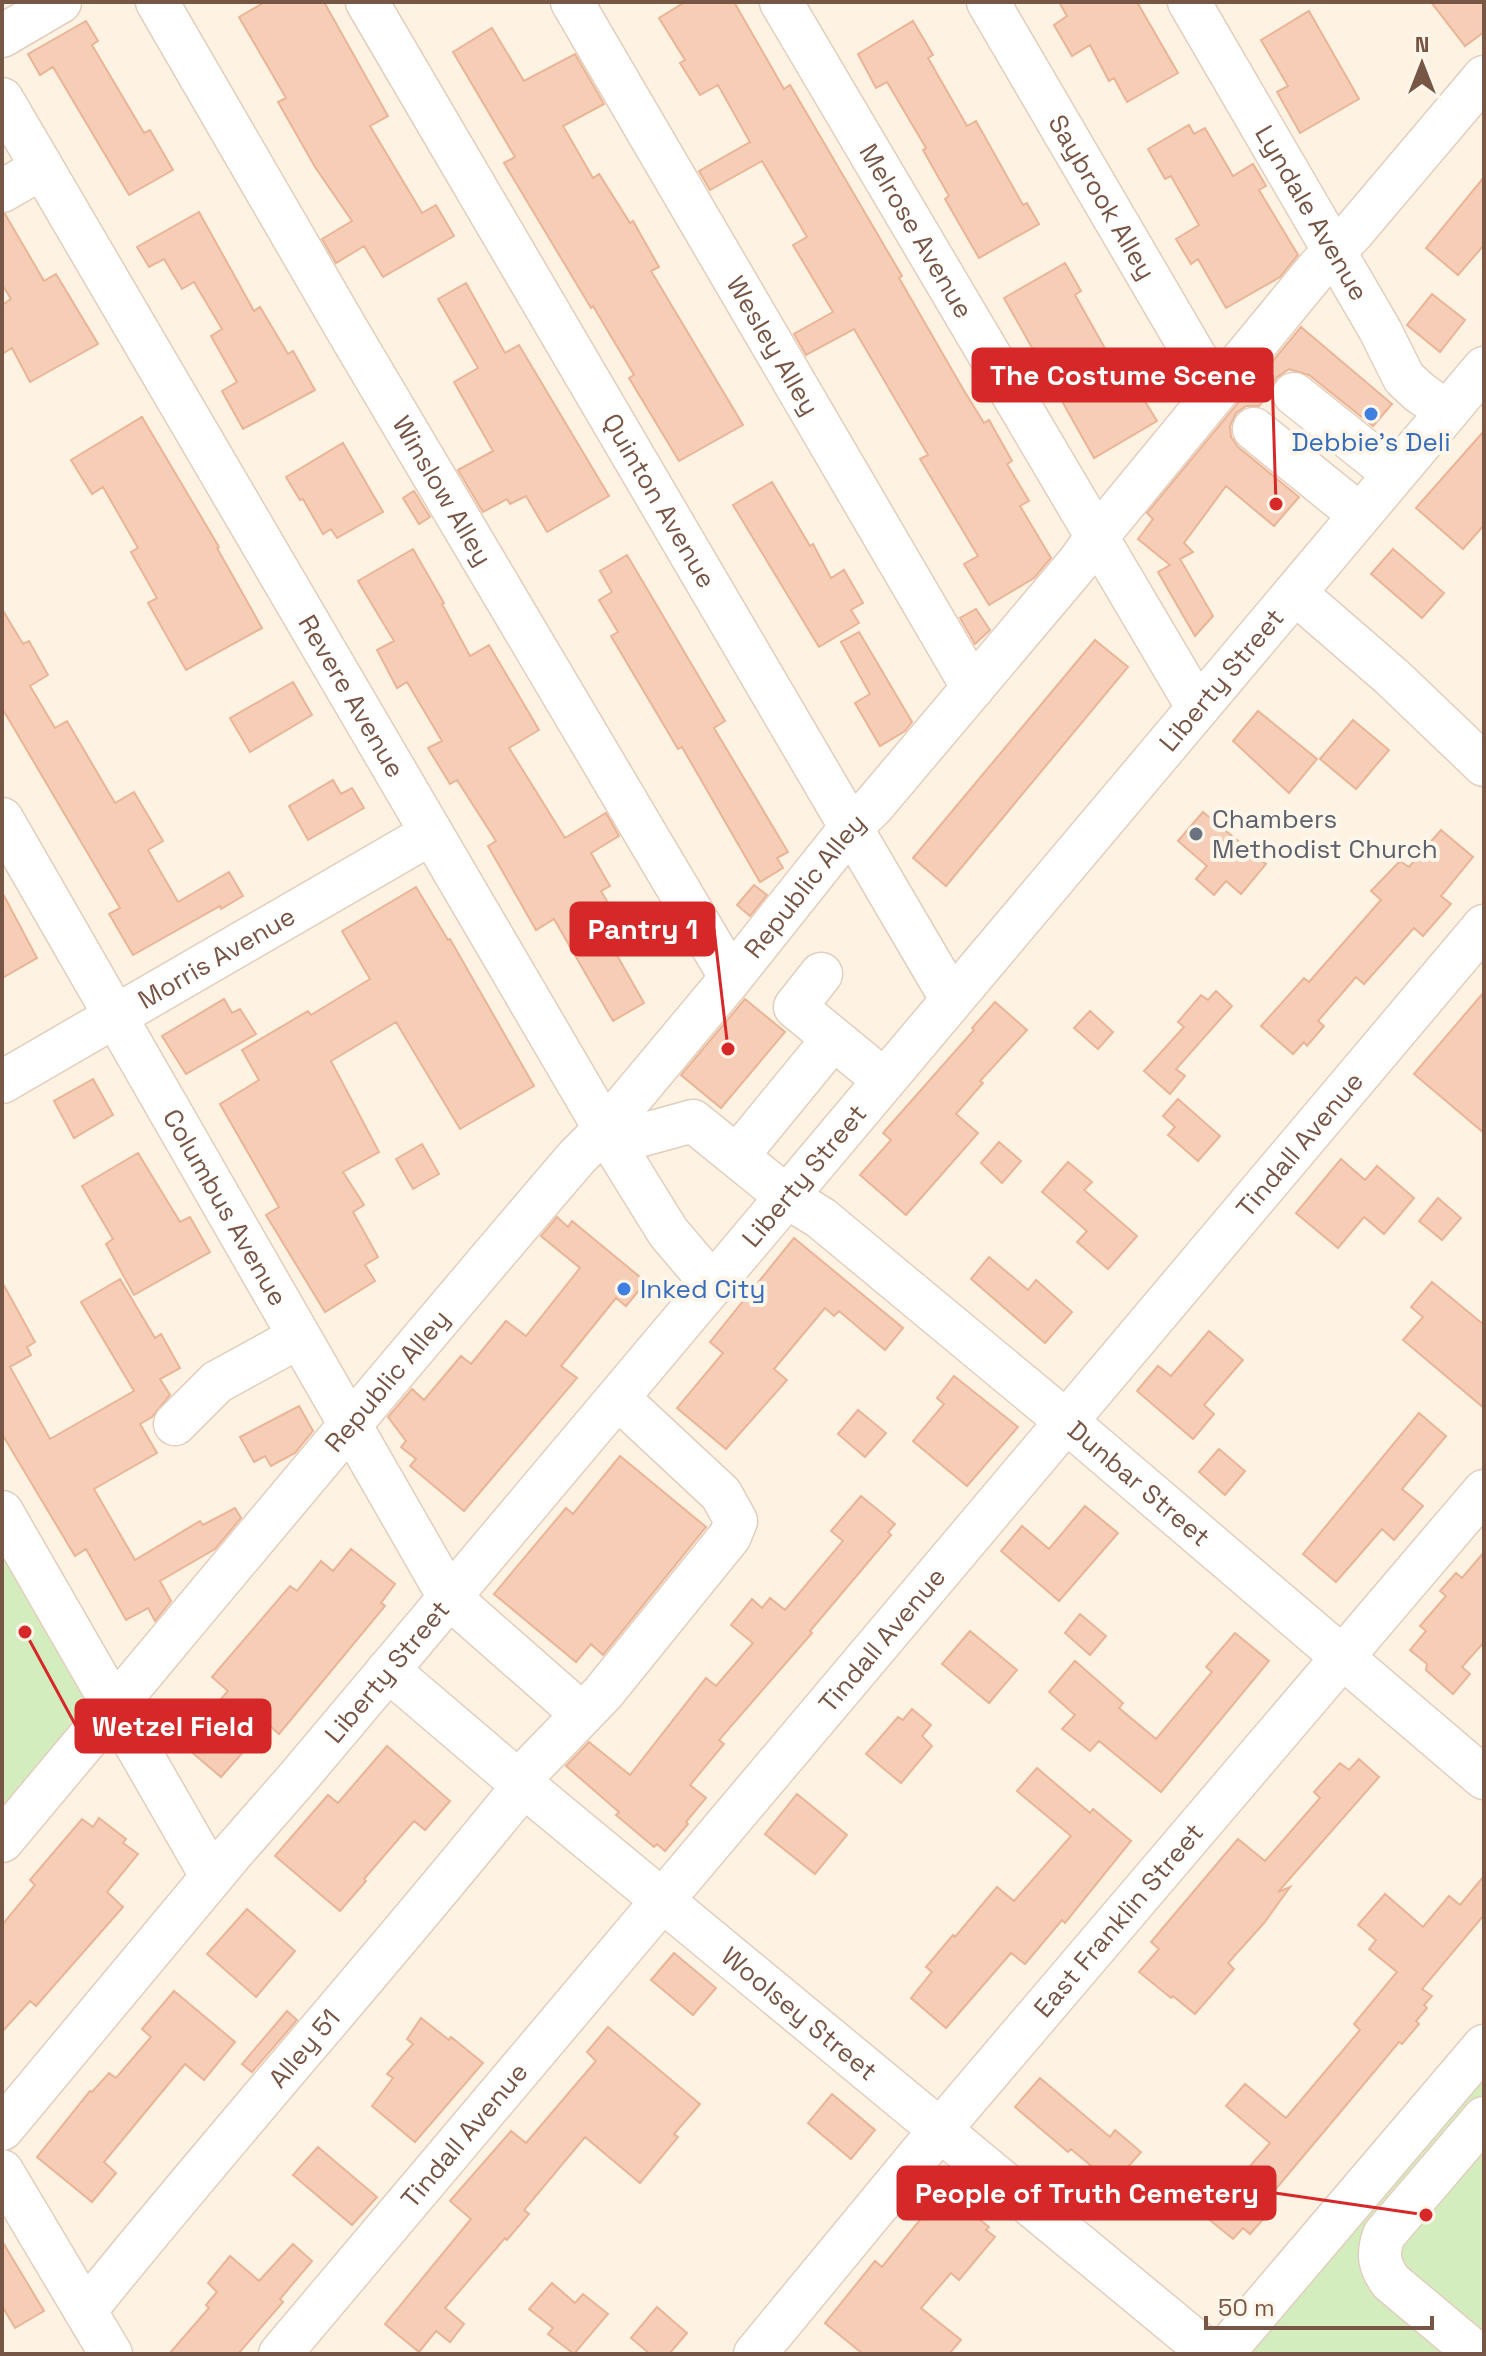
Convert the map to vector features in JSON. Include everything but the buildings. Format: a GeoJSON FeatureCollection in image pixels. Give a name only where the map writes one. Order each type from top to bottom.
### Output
{"type":"FeatureCollection","features":[{"type":"Feature","properties":{"kind":"street"},"geometry":{"type":"LineString","coordinates":[[2,36],[60,2]]}},
{"type":"Feature","properties":{"kind":"street","name":"Winslow Alley"},"geometry":{"type":"LineString","coordinates":[[157,2],[731,978]]}},
{"type":"Feature","properties":{"kind":"street","name":"Quinton Avenue"},"geometry":{"type":"LineString","coordinates":[[367,2],[952,1000]]}},
{"type":"Feature","properties":{"kind":"street","name":"Wesley Alley"},"geometry":{"type":"LineString","coordinates":[[572,2],[973,688]]}},
{"type":"Feature","properties":{"kind":"street","name":"Melrose Avenue"},"geometry":{"type":"LineString","coordinates":[[781,2],[1198,708]]}},
{"type":"Feature","properties":{"kind":"street","name":"Saybrook Alley"},"geometry":{"type":"LineString","coordinates":[[988,2],[1216,392]]}},
{"type":"Feature","properties":{"kind":"street","name":"Lyndale Avenue"},"geometry":{"type":"LineString","coordinates":[[1189,2],[1380,330],[1404,378],[1447,412]]}},
{"type":"Feature","properties":{"kind":"street","name":"Republic Alley"},"geometry":{"type":"LineString","coordinates":[[2,1841],[577,1157],[609,1136],[852,826],[873,806],[1078,563],[1318,268],[1335,253],[1484,77]]}},
{"type":"Feature","properties":{"kind":"street","name":"Revere Avenue"},"geometry":{"type":"LineString","coordinates":[[2,99],[609,1136],[668,1232],[713,1285]]}},
{"type":"Feature","properties":{"kind":"street"},"geometry":{"type":"LineString","coordinates":[[2,191],[42,168]]}},
{"type":"Feature","properties":{"kind":"street","name":"Liberty Street"},"geometry":{"type":"LineString","coordinates":[[5,2118],[618,1398],[1484,368]]}},
{"type":"Feature","properties":{"kind":"street"},"geometry":{"type":"LineString","coordinates":[[1294,394],[1394,474]]}},
{"type":"Feature","properties":{"kind":"street"},"geometry":{"type":"LineString","coordinates":[[1254,429],[1360,515]]}},
{"type":"Feature","properties":{"kind":"street"},"geometry":{"type":"LineString","coordinates":[[1295,593],[1392,677],[1484,765]]}},
{"type":"Feature","properties":{"kind":"street","name":"Columbus Avenue"},"geometry":{"type":"LineString","coordinates":[[2,819],[449,1597],[582,1714]]}},
{"type":"Feature","properties":{"kind":"street","name":"Morris Avenue"},"geometry":{"type":"LineString","coordinates":[[2,1082],[430,834]]}},
{"type":"Feature","properties":{"kind":"street","name":"Tindall Avenue"},"geometry":{"type":"LineString","coordinates":[[280,2354],[1484,926]]}},
{"type":"Feature","properties":{"kind":"street"},"geometry":{"type":"LineString","coordinates":[[821,974],[795,1007],[884,1080]]}},
{"type":"Feature","properties":{"kind":"street"},"geometry":{"type":"LineString","coordinates":[[738,1155],[833,1039]]}},
{"type":"Feature","properties":{"kind":"street","name":"Dunbar Street"},"geometry":{"type":"LineString","coordinates":[[609,1136],[693,1121],[787,1197],[821,1218],[1067,1422],[1484,1778]]}},
{"type":"Feature","properties":{"kind":"street"},"geometry":{"type":"LineString","coordinates":[[175,1424],[217,1382],[299,1337]]}},
{"type":"Feature","properties":{"kind":"street","name":"Alley 51"},"geometry":{"type":"LineString","coordinates":[[85,2311],[148,2232],[424,1910],[521,1783],[603,1693],[730,1536],[736,1521],[721,1494],[618,1398]]}},
{"type":"Feature","properties":{"kind":"street","name":"East Franklin Street"},"geometry":{"type":"LineString","coordinates":[[755,2354],[939,2131],[1484,1491]]}},
{"type":"Feature","properties":{"kind":"street"},"geometry":{"type":"LineString","coordinates":[[2,1512],[212,1877]]}},
{"type":"Feature","properties":{"kind":"street","name":"Woolsey Street"},"geometry":{"type":"LineString","coordinates":[[388,1670],[1211,2354]]}},
{"type":"Feature","properties":{"kind":"street"},"geometry":{"type":"LineString","coordinates":[[1222,2354],[1484,2046]]}},
{"type":"Feature","properties":{"kind":"street"},"geometry":{"type":"LineString","coordinates":[[1439,2098],[1480,2123],[1384,2235],[1378,2250],[1382,2270],[1391,2282],[1477,2354]]}},
{"type":"Feature","properties":{"kind":"street"},"geometry":{"type":"LineString","coordinates":[[2,2171],[111,2354]]}},
{"type":"Feature","properties":{"kind":"green space"},"geometry":{"type":"Polygon","coordinates":[[[2,1551],[95,1712],[2,1822],[2,1551]]]}},
{"type":"Feature","properties":{"kind":"green space"},"geometry":{"type":"Polygon","coordinates":[[[1484,2075],[1484,2354],[1251,2354],[1484,2075]]]}},
{"type":"Feature","properties":{"kind":"place","name":"Debbie's Deli"},"geometry":{"type":"Point","coordinates":[1371,414]}},
{"type":"Feature","properties":{"kind":"place","name":"The Costume Scene"},"geometry":{"type":"Point","coordinates":[1276,504]}},
{"type":"Feature","properties":{"kind":"place","name":"Chambers Methodist Church"},"geometry":{"type":"Point","coordinates":[1196,834]}},
{"type":"Feature","properties":{"kind":"place","name":"Pantry 1"},"geometry":{"type":"Point","coordinates":[728,1049]}},
{"type":"Feature","properties":{"kind":"place","name":"Inked City"},"geometry":{"type":"Point","coordinates":[624,1289]}},
{"type":"Feature","properties":{"kind":"place","name":"Wetzel Field"},"geometry":{"type":"Point","coordinates":[25,1632]}},
{"type":"Feature","properties":{"kind":"place","name":"People of Truth Cemetery"},"geometry":{"type":"Point","coordinates":[1426,2215]}}]}
